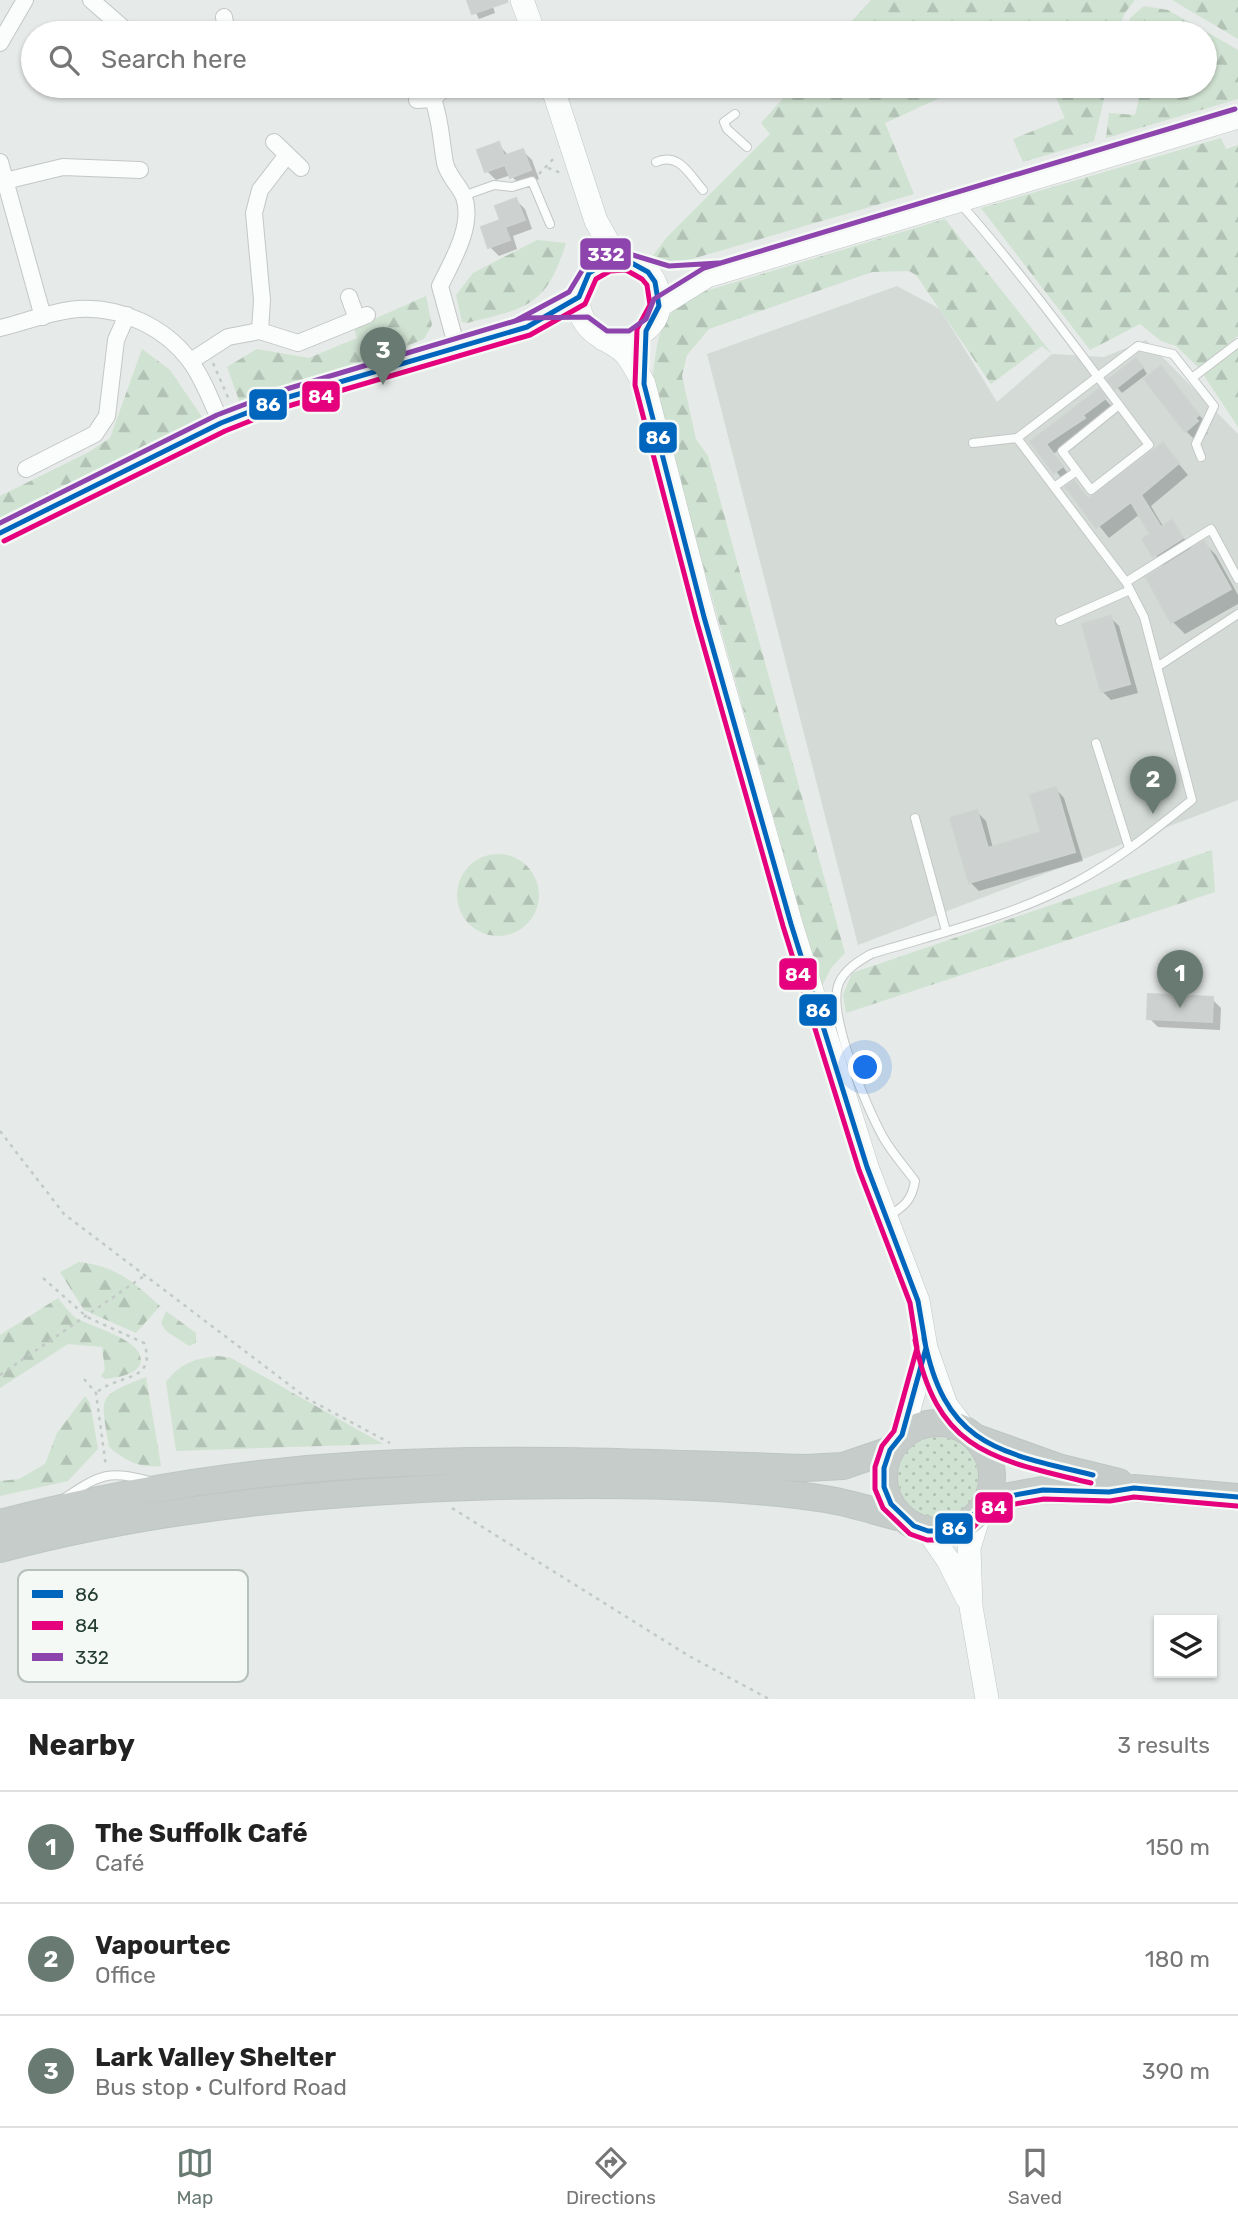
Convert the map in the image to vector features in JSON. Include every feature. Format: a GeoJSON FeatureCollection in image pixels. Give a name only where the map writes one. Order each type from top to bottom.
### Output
{"type":"FeatureCollection","features":[{"type":"Feature","properties":{"kind":"highway"},"geometry":{"type":"LineString","coordinates":[[0,1523],[175,1488],[360,1465],[576,1460],[806,1468],[843,1466],[896,1443],[922,1425],[943,1423],[1058,1467],[1134,1488],[1238,1497]]}},
{"type":"Feature","properties":{"kind":"highway"},"geometry":{"type":"LineString","coordinates":[[970,1434],[987,1452],[992,1468],[992,1484],[984,1506]]}},
{"type":"Feature","properties":{"kind":"highway"},"geometry":{"type":"LineString","coordinates":[[896,1443],[884,1468],[884,1486],[891,1504],[902,1518]]}},
{"type":"Feature","properties":{"kind":"highway"},"geometry":{"type":"LineString","coordinates":[[0,1549],[184,1512],[369,1490],[573,1484],[746,1491],[827,1499],[902,1518],[928,1531],[956,1528],[984,1506],[1043,1490],[1109,1492],[1134,1488]]}},
{"type":"Feature","properties":{"kind":"main road"},"geometry":{"type":"LineString","coordinates":[[522,0],[530,21]]}},
{"type":"Feature","properties":{"kind":"main road"},"geometry":{"type":"LineString","coordinates":[[556,98],[596,221],[618,260]]}},
{"type":"Feature","properties":{"kind":"main road"},"geometry":{"type":"LineString","coordinates":[[970,1434],[946,1405],[926,1348],[918,1301],[888,1216],[867,1167],[791,925],[704,617],[644,384],[646,331],[659,306],[707,276],[1238,117]]}},
{"type":"Feature","properties":{"kind":"main road"},"geometry":{"type":"LineString","coordinates":[[596,221],[589,273],[579,297],[580,312],[595,332],[625,353],[644,384]]}},
{"type":"Feature","properties":{"kind":"main road"},"geometry":{"type":"LineString","coordinates":[[589,273],[607,262],[618,260],[637,265],[648,272],[655,282],[659,306]]}},
{"type":"Feature","properties":{"kind":"main road"},"geometry":{"type":"LineString","coordinates":[[648,272],[707,276]]}},
{"type":"Feature","properties":{"kind":"main road"},"geometry":{"type":"LineString","coordinates":[[0,533],[221,423],[282,398],[527,327],[579,297]]}},
{"type":"Feature","properties":{"kind":"main road"},"geometry":{"type":"LineString","coordinates":[[527,327],[595,332],[626,341],[646,331]]}},
{"type":"Feature","properties":{"kind":"main road"},"geometry":{"type":"LineString","coordinates":[[896,1443],[926,1348]]}},
{"type":"Feature","properties":{"kind":"main road"},"geometry":{"type":"LineString","coordinates":[[984,1506],[968,1548],[971,1607],[987,1699]]}},
{"type":"Feature","properties":{"kind":"main road"},"geometry":{"type":"LineString","coordinates":[[928,1531],[948,1560],[971,1607]]}},
{"type":"Feature","properties":{"kind":"street"},"geometry":{"type":"LineString","coordinates":[[0,43],[25,0]]}},
{"type":"Feature","properties":{"kind":"street"},"geometry":{"type":"LineString","coordinates":[[90,0],[115,21]]}},
{"type":"Feature","properties":{"kind":"street"},"geometry":{"type":"LineString","coordinates":[[224,17],[226,21]]}},
{"type":"Feature","properties":{"kind":"street"},"geometry":{"type":"LineString","coordinates":[[427,98],[442,124],[446,166],[463,195],[465,224],[440,286],[457,348]]}},
{"type":"Feature","properties":{"kind":"street"},"geometry":{"type":"LineString","coordinates":[[274,142],[302,168]]}},
{"type":"Feature","properties":{"kind":"street"},"geometry":{"type":"LineString","coordinates":[[260,331],[262,300],[254,213],[260,190],[287,155]]}},
{"type":"Feature","properties":{"kind":"street"},"geometry":{"type":"LineString","coordinates":[[0,162],[43,317]]}},
{"type":"Feature","properties":{"kind":"street"},"geometry":{"type":"LineString","coordinates":[[5,180],[62,167],[129,173]]}},
{"type":"Feature","properties":{"kind":"street"},"geometry":{"type":"LineString","coordinates":[[191,361],[228,337],[260,331],[298,343],[362,317],[349,297]]}},
{"type":"Feature","properties":{"kind":"street"},"geometry":{"type":"LineString","coordinates":[[0,328],[78,309],[110,310],[127,315],[164,334],[191,361],[221,423]]}},
{"type":"Feature","properties":{"kind":"street"},"geometry":{"type":"LineString","coordinates":[[26,469],[95,434],[107,416],[116,340],[127,315]]}},
{"type":"Feature","properties":{"kind":"lane"},"geometry":{"type":"LineString","coordinates":[[735,114],[724,122],[727,129],[747,147]]}},
{"type":"Feature","properties":{"kind":"lane"},"geometry":{"type":"LineString","coordinates":[[656,162],[667,158],[675,159],[703,190]]}},
{"type":"Feature","properties":{"kind":"lane"},"geometry":{"type":"LineString","coordinates":[[463,195],[494,185],[512,187],[532,181],[550,224]]}},
{"type":"Feature","properties":{"kind":"lane"},"geometry":{"type":"LineString","coordinates":[[957,200],[992,240],[1119,405],[1149,445],[1091,490],[1062,451],[1119,405]]}},
{"type":"Feature","properties":{"kind":"lane"},"geometry":{"type":"LineString","coordinates":[[1192,378],[1238,343]]}},
{"type":"Feature","properties":{"kind":"lane"},"geometry":{"type":"LineString","coordinates":[[973,443],[1017,439],[1138,346],[1173,354],[1214,407],[1196,444],[1201,457]]}},
{"type":"Feature","properties":{"kind":"lane"},"geometry":{"type":"LineString","coordinates":[[888,1216],[904,1207],[913,1195],[915,1181],[884,1138],[840,1031],[836,998],[840,982],[854,964],[871,954],[1026,905],[1079,881],[1129,848],[1192,800],[1144,617],[1128,586],[1017,439]]}},
{"type":"Feature","properties":{"kind":"lane"},"geometry":{"type":"LineString","coordinates":[[1054,487],[1077,471]]}},
{"type":"Feature","properties":{"kind":"lane"},"geometry":{"type":"LineString","coordinates":[[1060,621],[1128,586],[1211,529],[1238,579]]}},
{"type":"Feature","properties":{"kind":"lane"},"geometry":{"type":"LineString","coordinates":[[1157,667],[1238,614]]}},
{"type":"Feature","properties":{"kind":"lane"},"geometry":{"type":"LineString","coordinates":[[1096,743],[1129,848]]}},
{"type":"Feature","properties":{"kind":"lane"},"geometry":{"type":"LineString","coordinates":[[915,818],[946,931]]}},
{"type":"Feature","properties":{"kind":"lane"},"geometry":{"type":"LineString","coordinates":[[26,1517],[67,1497],[92,1478],[107,1474],[120,1474],[175,1488]]}},
{"type":"Feature","properties":{"kind":"path"},"geometry":{"type":"LineString","coordinates":[[532,181],[548,168],[560,149]]}},
{"type":"Feature","properties":{"kind":"path"},"geometry":{"type":"LineString","coordinates":[[548,168],[569,176]]}},
{"type":"Feature","properties":{"kind":"path"},"geometry":{"type":"LineString","coordinates":[[207,350],[230,402]]}},
{"type":"Feature","properties":{"kind":"path"},"geometry":{"type":"LineString","coordinates":[[0,1131],[64,1214],[308,1399],[376,1433]]}},
{"type":"Feature","properties":{"kind":"path"},"geometry":{"type":"LineString","coordinates":[[0,1375],[144,1276]]}},
{"type":"Feature","properties":{"kind":"path"},"geometry":{"type":"LineString","coordinates":[[43,1278],[87,1317],[144,1343],[148,1352],[144,1369],[136,1376],[114,1380],[96,1393]]}},
{"type":"Feature","properties":{"kind":"path"},"geometry":{"type":"LineString","coordinates":[[84,1379],[96,1393],[107,1474]]}},
{"type":"Feature","properties":{"kind":"path"},"geometry":{"type":"LineString","coordinates":[[429,1488],[464,1518],[689,1656],[769,1699]]}},
{"type":"Feature","properties":{"kind":"shaded area"},"geometry":{"type":"Polygon","coordinates":[[[897,286],[940,309],[997,402],[1052,354],[1104,357],[1146,340],[1238,434],[1238,800],[858,945],[707,354],[897,286]]]}},
{"type":"Feature","properties":{"kind":"green space"},"geometry":{"type":"Polygon","coordinates":[[[871,0],[1135,0],[1122,21],[852,21],[871,0]]]}},
{"type":"Feature","properties":{"kind":"green space"},"geometry":{"type":"Polygon","coordinates":[[[1172,0],[1238,0],[1238,39],[1217,27],[1217,21],[1208,21],[1172,0]]]}},
{"type":"Feature","properties":{"kind":"green space"},"geometry":{"type":"Polygon","coordinates":[[[1144,6],[1168,10],[1187,21],[1129,21],[1144,6]]]}},
{"type":"Feature","properties":{"kind":"green space"},"geometry":{"type":"Polygon","coordinates":[[[1217,38],[1238,50],[1238,99],[1106,138],[1109,113],[1135,115],[1139,98],[1217,98],[1217,38]]]}},
{"type":"Feature","properties":{"kind":"green space"},"geometry":{"type":"Polygon","coordinates":[[[783,98],[940,98],[885,123],[914,194],[685,261],[668,264],[651,258],[667,237],[770,134],[761,123],[783,98]]]}},
{"type":"Feature","properties":{"kind":"green space"},"geometry":{"type":"Polygon","coordinates":[[[1056,98],[1104,98],[1094,141],[1023,162],[1013,139],[1065,118],[1056,98]]]}},
{"type":"Feature","properties":{"kind":"green space"},"geometry":{"type":"Polygon","coordinates":[[[1221,138],[1226,149],[1238,145],[1238,336],[1199,368],[1176,346],[1161,341],[1140,324],[1090,350],[981,208],[1221,138]]]}},
{"type":"Feature","properties":{"kind":"green space"},"geometry":{"type":"Polygon","coordinates":[[[945,219],[1052,354],[1042,346],[991,384],[916,275],[909,271],[872,272],[709,329],[687,355],[682,376],[696,439],[708,456],[845,953],[831,968],[821,988],[652,382],[656,355],[664,325],[689,296],[945,219]]]}},
{"type":"Feature","properties":{"kind":"green space"},"geometry":{"type":"Polygon","coordinates":[[[537,240],[566,243],[551,280],[542,292],[519,308],[467,323],[462,322],[456,295],[473,273],[537,240]]]}},
{"type":"Feature","properties":{"kind":"green space"},"geometry":{"type":"Polygon","coordinates":[[[426,296],[432,325],[424,339],[357,366],[240,403],[227,367],[257,349],[309,358],[357,338],[354,328],[426,296]]]}},
{"type":"Feature","properties":{"kind":"green space"},"geometry":{"type":"Polygon","coordinates":[[[1238,347],[1238,427],[1203,374],[1238,347]]]}},
{"type":"Feature","properties":{"kind":"green space"},"geometry":{"type":"Polygon","coordinates":[[[142,349],[170,370],[202,417],[198,429],[0,527],[0,496],[89,452],[110,438],[142,349]]]}},
{"type":"Feature","properties":{"kind":"green space"},"geometry":{"type":"Polygon","coordinates":[[[1212,850],[1215,892],[846,1013],[843,995],[852,973],[1212,850]]]}},
{"type":"Feature","properties":{"kind":"green space"},"geometry":{"type":"Polygon","coordinates":[[[498,854],[514,857],[527,866],[536,879],[539,895],[536,911],[527,924],[514,933],[498,936],[482,933],[469,924],[460,911],[457,895],[460,879],[469,866],[482,857],[498,854]]]}},
{"type":"Feature","properties":{"kind":"green space"},"geometry":{"type":"Polygon","coordinates":[[[79,1262],[104,1267],[124,1276],[160,1306],[136,1333],[84,1310],[60,1272],[79,1262]]]}},
{"type":"Feature","properties":{"kind":"green space"},"geometry":{"type":"Polygon","coordinates":[[[58,1298],[76,1318],[129,1343],[141,1357],[139,1366],[129,1374],[105,1379],[101,1376],[105,1370],[102,1347],[68,1344],[0,1388],[0,1335],[58,1298]]]}},
{"type":"Feature","properties":{"kind":"green space"},"geometry":{"type":"Polygon","coordinates":[[[166,1311],[196,1333],[196,1343],[189,1346],[166,1331],[161,1323],[166,1311]]]}},
{"type":"Feature","properties":{"kind":"green space"},"geometry":{"type":"Polygon","coordinates":[[[218,1356],[231,1358],[383,1444],[176,1451],[166,1382],[188,1363],[218,1356]]]}},
{"type":"Feature","properties":{"kind":"green space"},"geometry":{"type":"Polygon","coordinates":[[[146,1377],[161,1466],[146,1466],[133,1462],[109,1447],[104,1417],[105,1400],[118,1389],[146,1377]]]}},
{"type":"Feature","properties":{"kind":"green space"},"geometry":{"type":"Polygon","coordinates":[[[85,1396],[90,1403],[98,1449],[68,1481],[0,1496],[0,1481],[19,1479],[45,1464],[57,1433],[85,1396]]]}},
{"type":"Feature","properties":{"kind":"green space"},"geometry":{"type":"Polygon","coordinates":[[[938,1437],[953,1440],[966,1449],[975,1462],[978,1477],[975,1492],[966,1505],[953,1514],[938,1517],[923,1514],[910,1505],[901,1492],[898,1477],[901,1462],[910,1449],[923,1440],[938,1437]]]}},
{"type":"Feature","properties":{"kind":"building"},"geometry":{"type":"Polygon","coordinates":[[[467,0],[507,0],[507,2],[472,14],[467,0]]]}},
{"type":"Feature","properties":{"kind":"building"},"geometry":{"type":"Polygon","coordinates":[[[499,142],[504,156],[523,149],[531,170],[510,178],[505,165],[485,172],[477,150],[499,142]]]}},
{"type":"Feature","properties":{"kind":"building"},"geometry":{"type":"Polygon","coordinates":[[[516,198],[525,220],[505,227],[510,240],[488,248],[481,227],[500,220],[495,206],[516,198]]]}},
{"type":"Feature","properties":{"kind":"building"},"geometry":{"type":"Polygon","coordinates":[[[1136,358],[1143,367],[1115,389],[1108,380],[1136,358]]]}},
{"type":"Feature","properties":{"kind":"building"},"geometry":{"type":"Polygon","coordinates":[[[1161,366],[1199,415],[1195,418],[1198,421],[1185,432],[1144,379],[1161,366]]]}},
{"type":"Feature","properties":{"kind":"building"},"geometry":{"type":"Polygon","coordinates":[[[1099,389],[1106,398],[1083,415],[1085,418],[1046,444],[1063,466],[1054,473],[1030,442],[1099,389]]]}},
{"type":"Feature","properties":{"kind":"building"},"geometry":{"type":"Polygon","coordinates":[[[1163,443],[1179,463],[1141,495],[1161,527],[1172,520],[1183,538],[1153,557],[1142,539],[1150,534],[1131,502],[1096,528],[1066,487],[1074,481],[1088,499],[1163,443]]]}},
{"type":"Feature","properties":{"kind":"building"},"geometry":{"type":"Polygon","coordinates":[[[1204,541],[1231,589],[1171,623],[1146,577],[1204,541]]]}},
{"type":"Feature","properties":{"kind":"building"},"geometry":{"type":"Polygon","coordinates":[[[1111,616],[1130,684],[1101,692],[1082,624],[1111,616]]]}},
{"type":"Feature","properties":{"kind":"building"},"geometry":{"type":"Polygon","coordinates":[[[1056,787],[1075,852],[969,883],[950,818],[977,810],[988,848],[1041,832],[1030,795],[1056,787]]]}},
{"type":"Feature","properties":{"kind":"building"},"geometry":{"type":"Polygon","coordinates":[[[1148,994],[1213,997],[1212,1022],[1147,1019],[1148,994]]]}},
{"type":"Feature","properties":{"kind":"transit line","name":"332"},"geometry":{"type":"LineString","coordinates":[[0,523],[217,415],[280,391],[525,318],[588,317],[607,331],[629,331],[646,319],[654,299],[704,268],[1235,109]]}},
{"type":"Feature","properties":{"kind":"transit line","name":"332"},"geometry":{"type":"LineString","coordinates":[[515,321],[569,292],[586,264],[608,253],[623,252],[669,266],[719,263]]}},
{"type":"Feature","properties":{"kind":"transit line","name":"86"},"geometry":{"type":"LineString","coordinates":[[0,533],[221,423],[282,399],[527,327],[579,297],[589,273],[607,262],[628,261],[648,272],[655,282],[659,306],[646,331],[644,384],[704,617],[791,924],[867,1167],[918,1301],[926,1348],[902,1435],[890,1450],[884,1468],[884,1487],[891,1504],[914,1526],[928,1531],[947,1531],[965,1524],[987,1500],[1043,1490],[1109,1492],[1134,1488],[1238,1497]]}},
{"type":"Feature","properties":{"kind":"transit line","name":"84"},"geometry":{"type":"LineString","coordinates":[[4,541],[225,431],[285,407],[530,335],[585,304],[596,279],[610,271],[626,270],[642,279],[647,285],[650,305],[637,329],[635,385],[696,619],[783,926],[859,1170],[910,1303],[917,1348],[894,1431],[882,1446],[875,1467],[875,1489],[883,1508],[910,1534],[927,1540],[947,1540],[970,1531],[991,1508],[1044,1499],[1110,1501],[1134,1497],[1237,1506]]}},
{"type":"Feature","properties":{"kind":"transit line","name":"86"},"geometry":{"type":"LineString","coordinates":[[924,1338],[933,1374],[946,1402],[962,1423],[1003,1450],[1093,1475]]}},
{"type":"Feature","properties":{"kind":"transit line","name":"84"},"geometry":{"type":"LineString","coordinates":[[915,1340],[925,1377],[938,1406],[954,1428],[974,1444],[998,1457],[1091,1483]]}},
{"type":"Feature","properties":{"kind":"place","name":"Lark Valley Shelter"},"geometry":{"type":"Point","coordinates":[383,385]}},
{"type":"Feature","properties":{"kind":"place","name":"Vapourtec"},"geometry":{"type":"Point","coordinates":[1153,814]}},
{"type":"Feature","properties":{"kind":"place","name":"The Suffolk Café"},"geometry":{"type":"Point","coordinates":[1180,1008]}}]}
